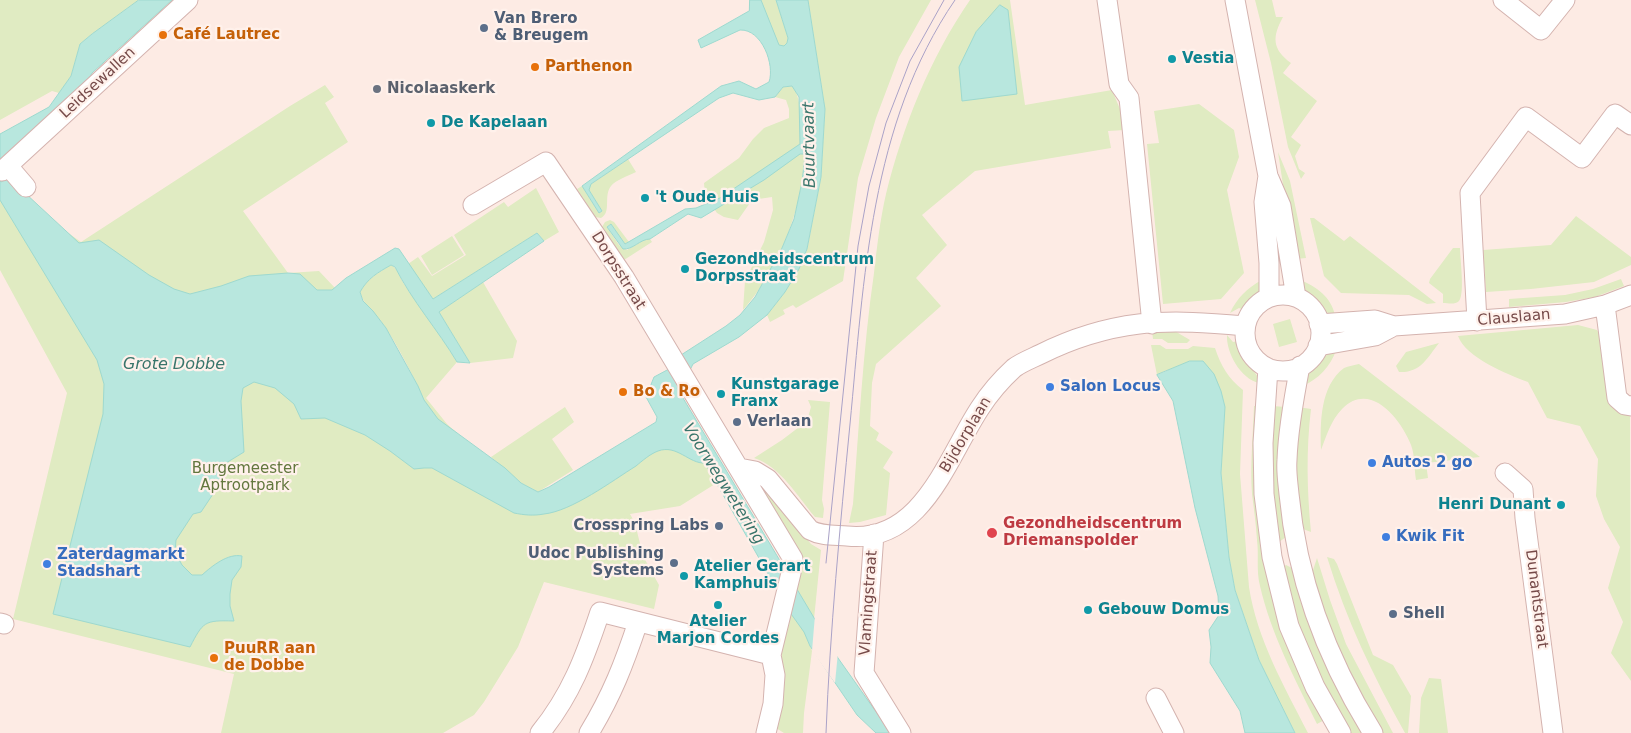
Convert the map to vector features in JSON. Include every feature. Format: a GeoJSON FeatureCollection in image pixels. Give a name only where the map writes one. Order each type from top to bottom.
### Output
{"type":"FeatureCollection","features":[{"type":"Feature","properties":{"kind":"street","name":"Leidsewallen"},"geometry":{"type":"LineString","coordinates":[[26,187],[5,168],[188,0]]}},
{"type":"Feature","properties":{"kind":"street"},"geometry":{"type":"LineString","coordinates":[[1107,0],[1119,84],[1129,98],[1152,324]]}},
{"type":"Feature","properties":{"kind":"street"},"geometry":{"type":"LineString","coordinates":[[1235,0],[1268,176],[1281,206],[1296,297]]}},
{"type":"Feature","properties":{"kind":"street"},"geometry":{"type":"LineString","coordinates":[[1503,0],[1541,30],[1565,0]]}},
{"type":"Feature","properties":{"kind":"street"},"geometry":{"type":"LineString","coordinates":[[1477,321],[1470,193],[1526,117],[1582,158],[1615,114],[1631,125]]}},
{"type":"Feature","properties":{"kind":"street","name":"Dorpsstraat"},"geometry":{"type":"LineString","coordinates":[[473,205],[546,162],[624,277],[739,468]]}},
{"type":"Feature","properties":{"kind":"street"},"geometry":{"type":"LineString","coordinates":[[1268,176],[1264,202],[1269,263],[1269,297]]}},
{"type":"Feature","properties":{"kind":"street"},"geometry":{"type":"LineString","coordinates":[[1278,295],[1296,297],[1313,310],[1320,331],[1318,346],[1311,358],[1300,366],[1284,370],[1268,368],[1261,364],[1250,351],[1246,343],[1245,326],[1250,314],[1258,304],[1269,297],[1278,295]]}},
{"type":"Feature","properties":{"kind":"street","name":"Clauslaan"},"geometry":{"type":"LineString","coordinates":[[1319,324],[1375,320],[1394,326],[1566,314],[1606,305],[1631,295]]}},
{"type":"Feature","properties":{"kind":"street"},"geometry":{"type":"LineString","coordinates":[[1606,305],[1617,398],[1625,405],[1631,406]]}},
{"type":"Feature","properties":{"kind":"street","name":"Bijdorplaan"},"geometry":{"type":"LineString","coordinates":[[874,534],[903,521],[920,507],[935,488],[980,408],[1015,367],[1054,347],[1101,332],[1140,324],[1175,323],[1245,326]]}},
{"type":"Feature","properties":{"kind":"street","name":"Clauslaan"},"geometry":{"type":"LineString","coordinates":[[1318,346],[1375,336],[1394,326]]}},
{"type":"Feature","properties":{"kind":"street"},"geometry":{"type":"LineString","coordinates":[[1300,366],[1293,403],[1286,461],[1297,552],[1320,628],[1355,705],[1373,733]]}},
{"type":"Feature","properties":{"kind":"street"},"geometry":{"type":"LineString","coordinates":[[1268,368],[1263,444],[1264,494],[1272,558],[1289,626],[1315,687],[1341,733]]}},
{"type":"Feature","properties":{"kind":"street"},"geometry":{"type":"LineString","coordinates":[[739,468],[792,566],[771,654],[776,675],[774,704],[766,733]]}},
{"type":"Feature","properties":{"kind":"street","name":"Vlamingstraat"},"geometry":{"type":"LineString","coordinates":[[739,468],[756,471],[768,479],[810,530],[817,534],[852,537],[874,534],[864,673],[901,733]]}},
{"type":"Feature","properties":{"kind":"street","name":"Dunantstraat"},"geometry":{"type":"LineString","coordinates":[[1505,473],[1523,489],[1525,518],[1553,733]]}},
{"type":"Feature","properties":{"kind":"street"},"geometry":{"type":"LineString","coordinates":[[540,733],[556,714],[572,686],[586,654],[600,612],[771,654]]}},
{"type":"Feature","properties":{"kind":"street"},"geometry":{"type":"LineString","coordinates":[[589,733],[604,709],[621,673],[638,622]]}},
{"type":"Feature","properties":{"kind":"street"},"geometry":{"type":"LineString","coordinates":[[1156,698],[1174,733]]}},
{"type":"Feature","properties":{"kind":"green space"},"geometry":{"type":"Polygon","coordinates":[[[0,0],[139,0],[80,44],[71,76],[59,93],[52,91],[0,120],[0,0]]]}},
{"type":"Feature","properties":{"kind":"green space"},"geometry":{"type":"Polygon","coordinates":[[[761,0],[776,0],[788,38],[784,46],[779,46],[761,0]]]}},
{"type":"Feature","properties":{"kind":"green space"},"geometry":{"type":"Polygon","coordinates":[[[808,0],[931,0],[899,57],[876,118],[858,178],[843,281],[796,308],[793,305],[783,310],[785,314],[770,322],[767,315],[785,292],[799,269],[807,250],[821,177],[825,109],[808,0]]]}},
{"type":"Feature","properties":{"kind":"green space"},"geometry":{"type":"Polygon","coordinates":[[[970,0],[1010,0],[1025,105],[1112,90],[1122,114],[1125,130],[1108,131],[1111,148],[975,171],[922,215],[947,245],[916,278],[941,306],[876,364],[872,383],[870,426],[879,433],[876,440],[893,452],[883,468],[890,473],[886,515],[849,523],[853,504],[867,330],[879,233],[886,194],[901,143],[919,93],[942,45],[970,0]]]}},
{"type":"Feature","properties":{"kind":"green space"},"geometry":{"type":"Polygon","coordinates":[[[1255,0],[1272,0],[1276,17],[1283,17],[1277,31],[1277,48],[1291,63],[1283,73],[1317,101],[1291,137],[1301,145],[1295,156],[1299,169],[1305,173],[1301,179],[1288,147],[1271,63],[1255,0]]]}},
{"type":"Feature","properties":{"kind":"green space","name":"Burgemeester Aptrootpark"},"geometry":{"type":"Polygon","coordinates":[[[325,85],[334,97],[325,103],[348,142],[243,211],[288,273],[319,271],[368,323],[418,386],[390,334],[364,301],[360,292],[373,276],[391,265],[393,266],[457,362],[426,398],[447,424],[526,495],[553,502],[680,422],[723,479],[680,506],[630,514],[635,523],[643,556],[659,585],[654,609],[544,582],[518,647],[484,702],[474,715],[443,733],[221,733],[234,674],[13,619],[67,393],[0,270],[0,180],[10,192],[81,242],[325,85]]]}},
{"type":"Feature","properties":{"kind":"green space"},"geometry":{"type":"Polygon","coordinates":[[[793,86],[800,106],[801,144],[805,156],[800,194],[791,225],[779,255],[763,284],[743,310],[745,281],[764,242],[773,210],[772,197],[752,200],[738,220],[724,217],[717,213],[705,196],[704,183],[739,158],[764,128],[789,118],[786,100],[775,97],[783,87],[793,86]]]}},
{"type":"Feature","properties":{"kind":"green space"},"geometry":{"type":"Polygon","coordinates":[[[1199,104],[1234,130],[1239,157],[1227,190],[1244,273],[1221,299],[1163,304],[1147,144],[1159,143],[1154,111],[1199,104]]]}},
{"type":"Feature","properties":{"kind":"green space"},"geometry":{"type":"Polygon","coordinates":[[[1278,152],[1290,181],[1306,258],[1296,259],[1294,257],[1278,152]]]}},
{"type":"Feature","properties":{"kind":"green space"},"geometry":{"type":"Polygon","coordinates":[[[628,159],[636,172],[611,186],[606,212],[601,218],[595,217],[577,189],[582,186],[599,213],[602,211],[589,190],[591,184],[628,159]]]}},
{"type":"Feature","properties":{"kind":"green space"},"geometry":{"type":"Polygon","coordinates":[[[536,188],[559,232],[544,241],[537,233],[433,299],[408,264],[418,257],[432,276],[466,255],[454,235],[504,202],[508,207],[536,188]]]}},
{"type":"Feature","properties":{"kind":"green space"},"geometry":{"type":"Polygon","coordinates":[[[1576,216],[1631,257],[1631,265],[1594,282],[1486,292],[1483,250],[1551,245],[1576,216]]]}},
{"type":"Feature","properties":{"kind":"green space"},"geometry":{"type":"Polygon","coordinates":[[[1310,218],[1314,218],[1344,241],[1350,236],[1436,303],[1427,304],[1409,295],[1341,293],[1324,276],[1310,218]]]}},
{"type":"Feature","properties":{"kind":"green space"},"geometry":{"type":"Polygon","coordinates":[[[610,220],[614,222],[629,242],[625,245],[611,224],[607,227],[619,245],[627,250],[645,239],[650,239],[652,242],[624,260],[602,227],[605,222],[610,220]]]}},
{"type":"Feature","properties":{"kind":"green space"},"geometry":{"type":"Polygon","coordinates":[[[452,236],[464,255],[432,275],[421,256],[452,236]]]}},
{"type":"Feature","properties":{"kind":"green space"},"geometry":{"type":"Polygon","coordinates":[[[1453,248],[1460,248],[1462,291],[1459,301],[1451,304],[1443,303],[1443,294],[1429,283],[1453,248]]]}},
{"type":"Feature","properties":{"kind":"green space"},"geometry":{"type":"Polygon","coordinates":[[[1621,279],[1624,286],[1595,297],[1566,302],[1509,307],[1509,299],[1565,295],[1593,289],[1621,279]]]}},
{"type":"Feature","properties":{"kind":"green space"},"geometry":{"type":"Polygon","coordinates":[[[1262,280],[1259,292],[1244,310],[1239,308],[1230,313],[1243,294],[1262,280]]]}},
{"type":"Feature","properties":{"kind":"green space"},"geometry":{"type":"Polygon","coordinates":[[[1300,280],[1312,285],[1322,293],[1330,303],[1335,315],[1324,311],[1314,302],[1305,291],[1300,280]]]}},
{"type":"Feature","properties":{"kind":"green space"},"geometry":{"type":"Polygon","coordinates":[[[483,282],[517,341],[513,358],[470,363],[439,312],[483,282]]]}},
{"type":"Feature","properties":{"kind":"green space"},"geometry":{"type":"Polygon","coordinates":[[[1290,319],[1297,342],[1279,347],[1273,324],[1290,319]]]}},
{"type":"Feature","properties":{"kind":"green space"},"geometry":{"type":"Polygon","coordinates":[[[1578,325],[1597,330],[1604,342],[1610,399],[1616,410],[1630,415],[1631,681],[1611,653],[1623,622],[1608,588],[1620,547],[1604,519],[1596,496],[1598,459],[1580,426],[1547,418],[1528,382],[1499,370],[1478,358],[1462,344],[1458,336],[1578,325]]]}},
{"type":"Feature","properties":{"kind":"green space"},"geometry":{"type":"Polygon","coordinates":[[[1173,330],[1190,340],[1187,343],[1168,343],[1162,339],[1153,339],[1152,331],[1173,330]]]}},
{"type":"Feature","properties":{"kind":"green space"},"geometry":{"type":"Polygon","coordinates":[[[1227,335],[1233,342],[1238,341],[1243,356],[1258,377],[1259,383],[1252,381],[1236,364],[1229,350],[1227,335]]]}},
{"type":"Feature","properties":{"kind":"green space"},"geometry":{"type":"Polygon","coordinates":[[[1439,343],[1427,359],[1418,367],[1407,372],[1399,372],[1396,366],[1406,352],[1439,343]]]}},
{"type":"Feature","properties":{"kind":"green space"},"geometry":{"type":"Polygon","coordinates":[[[1151,345],[1160,345],[1166,349],[1188,349],[1193,346],[1215,348],[1226,371],[1243,390],[1240,474],[1249,587],[1258,625],[1272,662],[1308,733],[1295,733],[1259,660],[1235,590],[1229,557],[1221,473],[1222,447],[1167,370],[1157,375],[1151,345]]]}},
{"type":"Feature","properties":{"kind":"green space"},"geometry":{"type":"Polygon","coordinates":[[[1336,350],[1331,362],[1323,372],[1302,386],[1307,374],[1315,364],[1324,356],[1336,350]]]}},
{"type":"Feature","properties":{"kind":"green space"},"geometry":{"type":"Polygon","coordinates":[[[1359,364],[1480,457],[1426,463],[1428,478],[1416,480],[1412,449],[1400,425],[1384,407],[1374,401],[1364,399],[1353,401],[1338,413],[1321,450],[1323,406],[1330,385],[1344,368],[1359,364]]]}},
{"type":"Feature","properties":{"kind":"green space"},"geometry":{"type":"Polygon","coordinates":[[[808,400],[830,402],[822,500],[823,518],[815,517],[780,475],[763,462],[754,458],[807,421],[811,407],[808,400]]]}},
{"type":"Feature","properties":{"kind":"green space"},"geometry":{"type":"Polygon","coordinates":[[[1254,406],[1259,406],[1260,518],[1328,718],[1317,724],[1277,639],[1259,580],[1258,546],[1251,483],[1254,406]]]}},
{"type":"Feature","properties":{"kind":"green space"},"geometry":{"type":"Polygon","coordinates":[[[1272,406],[1286,407],[1286,537],[1279,542],[1273,536],[1272,406]]]}},
{"type":"Feature","properties":{"kind":"green space"},"geometry":{"type":"Polygon","coordinates":[[[565,407],[574,422],[552,439],[573,470],[538,492],[521,483],[491,457],[565,407]]]}},
{"type":"Feature","properties":{"kind":"green space"},"geometry":{"type":"Polygon","coordinates":[[[1298,407],[1311,409],[1308,471],[1311,532],[1303,529],[1294,506],[1298,407]]]}},
{"type":"Feature","properties":{"kind":"green space"},"geometry":{"type":"Polygon","coordinates":[[[758,485],[765,488],[811,544],[821,550],[814,619],[796,589],[758,485]]]}},
{"type":"Feature","properties":{"kind":"green space"},"geometry":{"type":"Polygon","coordinates":[[[1327,557],[1334,559],[1337,564],[1373,655],[1393,665],[1411,696],[1408,733],[1405,733],[1371,669],[1343,603],[1327,557]]]}},
{"type":"Feature","properties":{"kind":"green space"},"geometry":{"type":"Polygon","coordinates":[[[1317,558],[1346,644],[1393,733],[1375,733],[1356,697],[1311,576],[1317,558]]]}},
{"type":"Feature","properties":{"kind":"green space"},"geometry":{"type":"Polygon","coordinates":[[[1286,565],[1294,569],[1364,733],[1348,733],[1328,695],[1281,577],[1283,567],[1286,565]]]}},
{"type":"Feature","properties":{"kind":"green space"},"geometry":{"type":"Polygon","coordinates":[[[789,611],[805,632],[812,651],[803,733],[784,733],[776,728],[783,678],[781,642],[789,611]]]}},
{"type":"Feature","properties":{"kind":"green space"},"geometry":{"type":"Polygon","coordinates":[[[1429,678],[1441,679],[1448,733],[1419,733],[1421,698],[1429,678]]]}},
{"type":"Feature","properties":{"kind":"water"},"geometry":{"type":"Polygon","coordinates":[[[139,0],[172,0],[92,73],[86,84],[0,163],[0,134],[49,107],[71,76],[80,44],[139,0]]]}},
{"type":"Feature","properties":{"kind":"water","name":"Grote Dobbe"},"geometry":{"type":"Polygon","coordinates":[[[750,0],[761,0],[779,45],[784,46],[788,38],[776,0],[808,0],[825,109],[821,177],[807,249],[799,269],[785,292],[767,315],[739,337],[693,364],[677,388],[838,658],[891,733],[876,733],[857,715],[810,646],[804,632],[789,611],[705,463],[694,461],[671,450],[658,451],[604,487],[567,507],[540,515],[518,514],[432,468],[414,469],[365,435],[325,418],[301,419],[294,404],[275,388],[254,382],[243,388],[241,401],[244,452],[226,463],[221,473],[219,485],[201,512],[193,514],[176,540],[175,552],[182,565],[192,575],[202,575],[215,564],[231,556],[242,556],[241,567],[232,580],[230,594],[230,606],[234,621],[216,621],[206,624],[198,632],[190,647],[53,614],[103,414],[104,384],[97,360],[0,200],[0,181],[11,180],[79,243],[99,240],[149,275],[174,289],[190,294],[249,276],[288,273],[300,274],[317,290],[332,290],[346,278],[395,248],[399,249],[433,299],[537,233],[544,241],[439,312],[470,363],[457,362],[409,292],[395,267],[391,265],[377,273],[366,283],[360,292],[363,301],[386,328],[424,400],[438,419],[505,468],[521,483],[538,492],[656,422],[657,417],[646,397],[654,377],[669,369],[681,355],[740,315],[755,297],[782,248],[794,219],[802,182],[805,156],[803,154],[800,154],[764,180],[701,218],[688,214],[650,239],[646,239],[630,248],[623,249],[607,227],[611,224],[625,244],[685,209],[696,208],[720,198],[800,144],[799,97],[792,86],[783,87],[775,97],[759,100],[733,93],[719,98],[591,184],[589,190],[602,211],[599,213],[582,186],[721,86],[739,81],[756,89],[769,82],[770,67],[768,58],[765,49],[755,35],[748,31],[740,30],[701,48],[698,40],[749,11],[750,0]]]}},
{"type":"Feature","properties":{"kind":"water"},"geometry":{"type":"Polygon","coordinates":[[[1000,5],[1008,10],[1017,94],[962,101],[959,67],[976,32],[1000,5]]]}},
{"type":"Feature","properties":{"kind":"water"},"geometry":{"type":"Polygon","coordinates":[[[1190,361],[1203,361],[1214,374],[1221,391],[1225,407],[1221,473],[1229,557],[1235,590],[1259,660],[1295,733],[1245,733],[1240,711],[1210,663],[1209,630],[1219,615],[1218,596],[1195,508],[1173,401],[1157,375],[1190,361]]]}},
{"type":"Feature","properties":{"kind":"pier"},"geometry":{"type":"Polygon","coordinates":[[[815,615],[838,652],[835,683],[812,651],[815,615]]]}},
{"type":"Feature","properties":{"kind":"tram line"},"geometry":{"type":"LineString","coordinates":[[826,563],[858,246],[869,186],[886,123],[910,61],[944,0]]}},
{"type":"Feature","properties":{"kind":"tram line"},"geometry":{"type":"LineString","coordinates":[[826,733],[833,617],[860,314],[876,204],[888,150],[905,98],[927,48],[955,0]]}},
{"type":"Feature","properties":{"kind":"place","name":"Van Brero & Breugem"},"geometry":{"type":"Point","coordinates":[484,28]}},
{"type":"Feature","properties":{"kind":"place","name":"Café Lautrec"},"geometry":{"type":"Point","coordinates":[163,35]}},
{"type":"Feature","properties":{"kind":"place","name":"Vestia"},"geometry":{"type":"Point","coordinates":[1172,59]}},
{"type":"Feature","properties":{"kind":"place","name":"Parthenon"},"geometry":{"type":"Point","coordinates":[535,67]}},
{"type":"Feature","properties":{"kind":"place","name":"Nicolaaskerk"},"geometry":{"type":"Point","coordinates":[377,89]}},
{"type":"Feature","properties":{"kind":"place","name":"De Kapelaan"},"geometry":{"type":"Point","coordinates":[431,123]}},
{"type":"Feature","properties":{"kind":"place","name":"'t Oude Huis"},"geometry":{"type":"Point","coordinates":[645,198]}},
{"type":"Feature","properties":{"kind":"place","name":"Gezondheidscentrum Dorpsstraat"},"geometry":{"type":"Point","coordinates":[685,269]}},
{"type":"Feature","properties":{"kind":"place","name":"Salon Locus"},"geometry":{"type":"Point","coordinates":[1050,387]}},
{"type":"Feature","properties":{"kind":"place","name":"Bo & Ro"},"geometry":{"type":"Point","coordinates":[623,392]}},
{"type":"Feature","properties":{"kind":"place","name":"Kunstgarage Franx"},"geometry":{"type":"Point","coordinates":[721,394]}},
{"type":"Feature","properties":{"kind":"place","name":"Verlaan"},"geometry":{"type":"Point","coordinates":[737,422]}},
{"type":"Feature","properties":{"kind":"place","name":"Autos 2 go"},"geometry":{"type":"Point","coordinates":[1372,463]}},
{"type":"Feature","properties":{"kind":"place","name":"Henri Dunant"},"geometry":{"type":"Point","coordinates":[1561,505]}},
{"type":"Feature","properties":{"kind":"place","name":"Crosspring Labs"},"geometry":{"type":"Point","coordinates":[719,526]}},
{"type":"Feature","properties":{"kind":"place","name":"Gezondheidscentrum Driemanspolder"},"geometry":{"type":"Point","coordinates":[992,533]}},
{"type":"Feature","properties":{"kind":"place","name":"Kwik Fit"},"geometry":{"type":"Point","coordinates":[1386,537]}},
{"type":"Feature","properties":{"kind":"place","name":"Udoc Publishing Systems"},"geometry":{"type":"Point","coordinates":[674,563]}},
{"type":"Feature","properties":{"kind":"place","name":"Zaterdagmarkt Stadshart"},"geometry":{"type":"Point","coordinates":[47,564]}},
{"type":"Feature","properties":{"kind":"place","name":"Atelier Gerart Kamphuis"},"geometry":{"type":"Point","coordinates":[684,576]}},
{"type":"Feature","properties":{"kind":"place","name":"Atelier Marjon Cordes"},"geometry":{"type":"Point","coordinates":[718,605]}},
{"type":"Feature","properties":{"kind":"place","name":"Gebouw Domus"},"geometry":{"type":"Point","coordinates":[1088,610]}},
{"type":"Feature","properties":{"kind":"place","name":"Shell"},"geometry":{"type":"Point","coordinates":[1393,614]}},
{"type":"Feature","properties":{"kind":"place","name":"PuuRR aan de Dobbe"},"geometry":{"type":"Point","coordinates":[214,658]}},
{"type":"Feature","properties":{"kind":"water label","name":"Buurtvaart"},"geometry":{"type":"Point","coordinates":[810,145]}},
{"type":"Feature","properties":{"kind":"water label","name":"Voorwegwetering"},"geometry":{"type":"Point","coordinates":[723,484]}}]}
